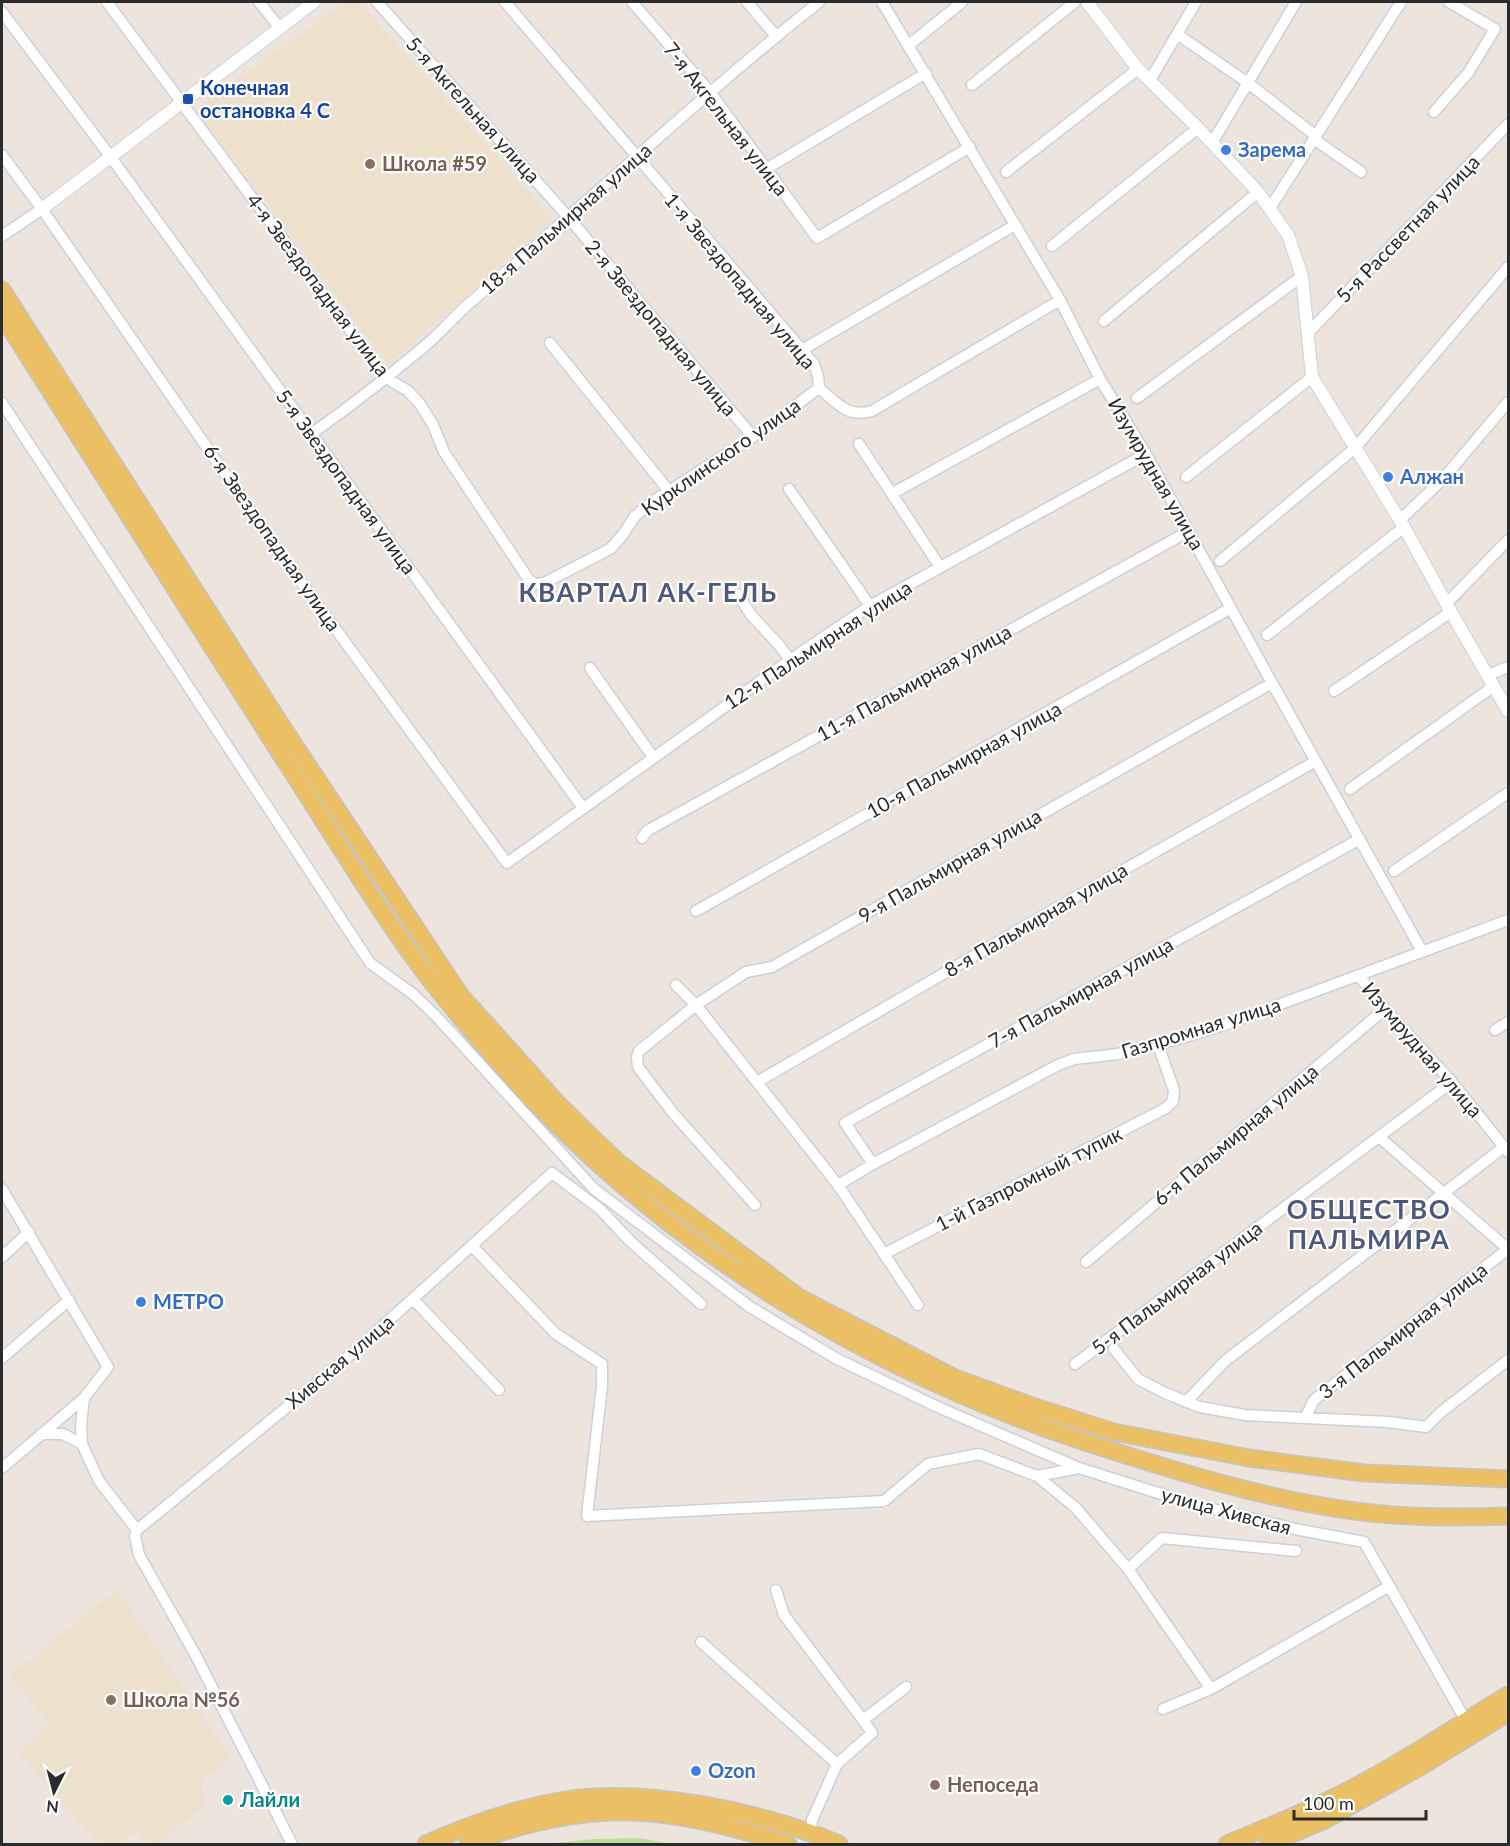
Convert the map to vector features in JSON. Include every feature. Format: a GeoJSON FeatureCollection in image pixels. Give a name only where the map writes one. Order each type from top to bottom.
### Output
{"type":"FeatureCollection","features":[{"type":"Feature","properties":{"kind":"main road"},"geometry":{"type":"LineString","coordinates":[[2,290],[283,728],[461,996],[560,1106],[619,1163],[800,1298],[955,1378],[1035,1407],[1114,1432],[1249,1458],[1364,1473],[1509,1479]]}},
{"type":"Feature","properties":{"kind":"main road"},"geometry":{"type":"LineString","coordinates":[[2,315],[325,824],[416,961],[461,1018],[530,1097],[594,1159],[672,1225],[730,1268],[824,1327],[916,1375],[1031,1424],[1176,1471],[1272,1497],[1357,1512],[1403,1516],[1443,1518],[1509,1516]]}},
{"type":"Feature","properties":{"kind":"main road"},"geometry":{"type":"LineString","coordinates":[[1268,1845],[1325,1820],[1420,1767],[1509,1695]]}},
{"type":"Feature","properties":{"kind":"main road"},"geometry":{"type":"LineString","coordinates":[[1227,1845],[1343,1793],[1470,1727],[1509,1713]]}},
{"type":"Feature","properties":{"kind":"main road"},"geometry":{"type":"LineString","coordinates":[[426,1845],[467,1827],[517,1810],[567,1800],[616,1797],[667,1800],[725,1808],[811,1834],[839,1845]]}},
{"type":"Feature","properties":{"kind":"main road"},"geometry":{"type":"LineString","coordinates":[[468,1845],[495,1834],[541,1822],[635,1812],[711,1822],[788,1845]]}},
{"type":"Feature","properties":{"kind":"street","name":"4-я Звездопадная улица"},"geometry":{"type":"LineString","coordinates":[[107,2],[385,377],[408,391],[420,404],[433,426],[444,453],[529,580],[536,584]]}},
{"type":"Feature","properties":{"kind":"street"},"geometry":{"type":"LineString","coordinates":[[259,2],[279,27]]}},
{"type":"Feature","properties":{"kind":"street"},"geometry":{"type":"LineString","coordinates":[[2,236],[42,209],[314,2]]}},
{"type":"Feature","properties":{"kind":"street","name":"5-я Акгельная улица"},"geometry":{"type":"LineString","coordinates":[[376,2],[569,218]]}},
{"type":"Feature","properties":{"kind":"street","name":"1-я Звездопадная улица"},"geometry":{"type":"LineString","coordinates":[[505,2],[814,364],[819,388],[849,412],[861,414],[872,411],[1060,300]]}},
{"type":"Feature","properties":{"kind":"street","name":"7-я Акгельная улица"},"geometry":{"type":"LineString","coordinates":[[632,2],[710,92],[817,238],[970,147]]}},
{"type":"Feature","properties":{"kind":"street"},"geometry":{"type":"LineString","coordinates":[[747,2],[776,36]]}},
{"type":"Feature","properties":{"kind":"street","name":"18-я Пальмирная улица"},"geometry":{"type":"LineString","coordinates":[[312,434],[346,410],[428,343],[461,311],[710,92],[819,2]]}},
{"type":"Feature","properties":{"kind":"street","name":"Изумрудная улица"},"geometry":{"type":"LineString","coordinates":[[882,2],[1060,300],[1100,379],[1146,454],[1422,951]]}},
{"type":"Feature","properties":{"kind":"street"},"geometry":{"type":"LineString","coordinates":[[909,45],[962,2]]}},
{"type":"Feature","properties":{"kind":"street"},"geometry":{"type":"LineString","coordinates":[[972,85],[1075,2]]}},
{"type":"Feature","properties":{"kind":"street"},"geometry":{"type":"LineString","coordinates":[[1150,80],[1196,2]]}},
{"type":"Feature","properties":{"kind":"street"},"geometry":{"type":"LineString","coordinates":[[1212,143],[1296,2]]}},
{"type":"Feature","properties":{"kind":"street"},"geometry":{"type":"LineString","coordinates":[[1270,208],[1401,2]]}},
{"type":"Feature","properties":{"kind":"street"},"geometry":{"type":"LineString","coordinates":[[1434,112],[1468,73],[1495,28],[1449,2]]}},
{"type":"Feature","properties":{"kind":"street"},"geometry":{"type":"LineString","coordinates":[[1091,4],[1138,69],[1258,192],[1288,235],[1302,276],[1312,376],[1402,523],[1448,608],[1509,711]]}},
{"type":"Feature","properties":{"kind":"street","name":"5-я Звездопадная улица"},"geometry":{"type":"LineString","coordinates":[[2,12],[110,156],[583,808]]}},
{"type":"Feature","properties":{"kind":"street"},"geometry":{"type":"LineString","coordinates":[[1177,34],[1248,83],[1360,172]]}},
{"type":"Feature","properties":{"kind":"street"},"geometry":{"type":"LineString","coordinates":[[1006,172],[1138,69]]}},
{"type":"Feature","properties":{"kind":"street"},"geometry":{"type":"LineString","coordinates":[[766,169],[926,73]]}},
{"type":"Feature","properties":{"kind":"street","name":"5-я Рассветная улица"},"geometry":{"type":"LineString","coordinates":[[1308,333],[1509,124]]}},
{"type":"Feature","properties":{"kind":"street"},"geometry":{"type":"LineString","coordinates":[[1052,246],[1198,128]]}},
{"type":"Feature","properties":{"kind":"street","name":"6-я Звездопадная улица"},"geometry":{"type":"LineString","coordinates":[[2,155],[42,209],[282,556],[507,863]]}},
{"type":"Feature","properties":{"kind":"street"},"geometry":{"type":"LineString","coordinates":[[1104,321],[1258,192]]}},
{"type":"Feature","properties":{"kind":"street","name":"2-я Звездопадная улица"},"geometry":{"type":"LineString","coordinates":[[569,218],[753,437]]}},
{"type":"Feature","properties":{"kind":"street"},"geometry":{"type":"LineString","coordinates":[[802,350],[1015,225]]}},
{"type":"Feature","properties":{"kind":"street"},"geometry":{"type":"LineString","coordinates":[[1220,561],[1355,448],[1509,267]]}},
{"type":"Feature","properties":{"kind":"street"},"geometry":{"type":"LineString","coordinates":[[1137,398],[1302,276]]}},
{"type":"Feature","properties":{"kind":"street"},"geometry":{"type":"LineString","coordinates":[[550,342],[669,491]]}},
{"type":"Feature","properties":{"kind":"street"},"geometry":{"type":"LineString","coordinates":[[1186,477],[1312,376]]}},
{"type":"Feature","properties":{"kind":"street"},"geometry":{"type":"LineString","coordinates":[[893,493],[1100,379]]}},
{"type":"Feature","properties":{"kind":"street","name":"Курклинского улица"},"geometry":{"type":"LineString","coordinates":[[536,584],[544,583],[610,549],[635,516],[669,491],[753,437],[819,388]]}},
{"type":"Feature","properties":{"kind":"street"},"geometry":{"type":"LineString","coordinates":[[1266,635],[1402,523],[1509,402]]}},
{"type":"Feature","properties":{"kind":"street"},"geometry":{"type":"LineString","coordinates":[[2,403],[370,963],[413,994],[436,1016],[594,1189],[750,1307],[837,1359],[940,1408],[1079,1468]]}},
{"type":"Feature","properties":{"kind":"street"},"geometry":{"type":"LineString","coordinates":[[859,444],[940,567]]}},
{"type":"Feature","properties":{"kind":"street","name":"12-я Пальмирная улица"},"geometry":{"type":"LineString","coordinates":[[507,863],[790,660],[870,606],[1146,454]]}},
{"type":"Feature","properties":{"kind":"street"},"geometry":{"type":"LineString","coordinates":[[789,489],[870,606]]}},
{"type":"Feature","properties":{"kind":"street","name":"11-я Пальмирная улица"},"geometry":{"type":"LineString","coordinates":[[642,838],[654,827],[1189,531]]}},
{"type":"Feature","properties":{"kind":"street"},"geometry":{"type":"LineString","coordinates":[[1334,691],[1448,608],[1509,540]]}},
{"type":"Feature","properties":{"kind":"street"},"geometry":{"type":"LineString","coordinates":[[738,594],[751,615],[790,660]]}},
{"type":"Feature","properties":{"kind":"street","name":"10-я Пальмирная улица"},"geometry":{"type":"LineString","coordinates":[[696,911],[1231,609]]}},
{"type":"Feature","properties":{"kind":"street"},"geometry":{"type":"LineString","coordinates":[[1350,789],[1509,667]]}},
{"type":"Feature","properties":{"kind":"street"},"geometry":{"type":"LineString","coordinates":[[590,668],[653,757]]}},
{"type":"Feature","properties":{"kind":"street","name":"9-я Пальмирная улица"},"geometry":{"type":"LineString","coordinates":[[755,1205],[673,1113],[638,1067],[639,1051],[696,1005],[747,972],[772,967],[1272,683]]}},
{"type":"Feature","properties":{"kind":"street","name":"8-я Пальмирная улица"},"geometry":{"type":"LineString","coordinates":[[757,1082],[1316,761]]}},
{"type":"Feature","properties":{"kind":"street"},"geometry":{"type":"LineString","coordinates":[[1394,871],[1509,793]]}},
{"type":"Feature","properties":{"kind":"street","name":"7-я Пальмирная улица"},"geometry":{"type":"LineString","coordinates":[[873,1164],[845,1123],[1360,839]]}},
{"type":"Feature","properties":{"kind":"street","name":"Газпромная улица"},"geometry":{"type":"LineString","coordinates":[[838,1185],[1058,1065],[1074,1059],[1158,1046],[1224,1025],[1509,920]]}},
{"type":"Feature","properties":{"kind":"street","name":"Изумрудная улица"},"geometry":{"type":"LineString","coordinates":[[1359,976],[1385,1009],[1452,1082],[1506,1149]]}},
{"type":"Feature","properties":{"kind":"street"},"geometry":{"type":"LineString","coordinates":[[676,985],[696,1005],[838,1185],[918,1305]]}},
{"type":"Feature","properties":{"kind":"street","name":"6-я Пальмирная улица"},"geometry":{"type":"LineString","coordinates":[[1086,1262],[1385,1009]]}},
{"type":"Feature","properties":{"kind":"street"},"geometry":{"type":"LineString","coordinates":[[1495,1030],[1509,1022]]}},
{"type":"Feature","properties":{"kind":"street","name":"1-й Газпромный тупик"},"geometry":{"type":"LineString","coordinates":[[884,1254],[1166,1108],[1173,1101],[1173,1090],[1158,1046]]}},
{"type":"Feature","properties":{"kind":"street","name":"5-я Пальмирная улица"},"geometry":{"type":"LineString","coordinates":[[1075,1364],[1452,1082]]}},
{"type":"Feature","properties":{"kind":"street"},"geometry":{"type":"LineString","coordinates":[[1379,1137],[1508,1249]]}},
{"type":"Feature","properties":{"kind":"street"},"geometry":{"type":"LineString","coordinates":[[1185,1402],[1225,1360],[1443,1193],[1506,1149]]}},
{"type":"Feature","properties":{"kind":"street","name":"Хивская улица"},"geometry":{"type":"LineString","coordinates":[[137,1530],[354,1352],[552,1173],[600,1209],[630,1241],[701,1304]]}},
{"type":"Feature","properties":{"kind":"street"},"geometry":{"type":"LineString","coordinates":[[2,1189],[108,1367],[84,1398],[2,1468]]}},
{"type":"Feature","properties":{"kind":"street"},"geometry":{"type":"LineString","coordinates":[[2,1257],[29,1232]]}},
{"type":"Feature","properties":{"kind":"street"},"geometry":{"type":"LineString","coordinates":[[472,1246],[556,1334],[602,1364],[602,1386],[587,1516],[884,1501],[928,1464],[979,1454],[1037,1476],[1076,1508],[1128,1569],[1211,1689]]}},
{"type":"Feature","properties":{"kind":"street","name":"3-я Пальмирная улица"},"geometry":{"type":"LineString","coordinates":[[1305,1418],[1314,1400],[1508,1249]]}},
{"type":"Feature","properties":{"kind":"street"},"geometry":{"type":"LineString","coordinates":[[413,1299],[499,1390]]}},
{"type":"Feature","properties":{"kind":"street"},"geometry":{"type":"LineString","coordinates":[[2,1358],[69,1300]]}},
{"type":"Feature","properties":{"kind":"street"},"geometry":{"type":"LineString","coordinates":[[1114,1349],[1138,1379],[1200,1407],[1245,1415],[1388,1422],[1426,1428],[1441,1412],[1509,1360]]}},
{"type":"Feature","properties":{"kind":"street"},"geometry":{"type":"LineString","coordinates":[[84,1398],[81,1425],[82,1444],[99,1481],[137,1530],[135,1536],[139,1555],[195,1654],[292,1845]]}},
{"type":"Feature","properties":{"kind":"street"},"geometry":{"type":"LineString","coordinates":[[41,1434],[63,1434],[82,1444]]}},
{"type":"Feature","properties":{"kind":"street","name":"улица Хивская"},"geometry":{"type":"LineString","coordinates":[[1037,1476],[1079,1468],[1193,1504],[1295,1529],[1365,1542],[1387,1589],[1470,1727]]}},
{"type":"Feature","properties":{"kind":"street"},"geometry":{"type":"LineString","coordinates":[[1128,1569],[1162,1538],[1296,1551]]}},
{"type":"Feature","properties":{"kind":"street"},"geometry":{"type":"LineString","coordinates":[[1163,1709],[1211,1689],[1387,1589]]}},
{"type":"Feature","properties":{"kind":"street"},"geometry":{"type":"LineString","coordinates":[[776,1590],[784,1615],[872,1733],[837,1764],[812,1820],[811,1834]]}},
{"type":"Feature","properties":{"kind":"street"},"geometry":{"type":"LineString","coordinates":[[701,1642],[837,1764]]}},
{"type":"Feature","properties":{"kind":"street"},"geometry":{"type":"LineString","coordinates":[[863,1720],[906,1687]]}},
{"type":"Feature","properties":{"kind":"shaded area","name":"Школа #59"},"geometry":{"type":"Polygon","coordinates":[[[346,2],[359,2],[552,219],[389,365],[195,109],[346,2]]]}},
{"type":"Feature","properties":{"kind":"shaded area","name":"Школа №56"},"geometry":{"type":"Polygon","coordinates":[[[117,1590],[230,1758],[202,1780],[205,1805],[158,1844],[149,1844],[137,1831],[118,1844],[100,1844],[18,1752],[50,1724],[10,1676],[117,1590]]]}},
{"type":"Feature","properties":{"kind":"green space"},"geometry":{"type":"Polygon","coordinates":[[[640,1838],[670,1844],[546,1844],[595,1839],[640,1838]]]}},
{"type":"Feature","properties":{"kind":"place","name":"Конечная остановка 4 С"},"geometry":{"type":"Point","coordinates":[188,99]}},
{"type":"Feature","properties":{"kind":"place","name":"Зарема"},"geometry":{"type":"Point","coordinates":[1226,150]}},
{"type":"Feature","properties":{"kind":"place","name":"Школа #59"},"geometry":{"type":"Point","coordinates":[370,164]}},
{"type":"Feature","properties":{"kind":"place","name":"Алжан"},"geometry":{"type":"Point","coordinates":[1388,477]}},
{"type":"Feature","properties":{"kind":"place","name":"МЕТРО"},"geometry":{"type":"Point","coordinates":[141,1302]}},
{"type":"Feature","properties":{"kind":"place","name":"Школа №56"},"geometry":{"type":"Point","coordinates":[111,1700]}},
{"type":"Feature","properties":{"kind":"place","name":"Ozon"},"geometry":{"type":"Point","coordinates":[696,1771]}},
{"type":"Feature","properties":{"kind":"place","name":"Непоседа"},"geometry":{"type":"Point","coordinates":[935,1785]}},
{"type":"Feature","properties":{"kind":"place","name":"Лайли"},"geometry":{"type":"Point","coordinates":[228,1800]}},
{"type":"Feature","properties":{"kind":"district","name":"КВАРТАЛ АК-ГЕЛЬ"},"geometry":{"type":"Point","coordinates":[648,593]}},
{"type":"Feature","properties":{"kind":"district","name":"ОБЩЕСТВО ПАЛЬМИРА"},"geometry":{"type":"Point","coordinates":[1369,1225]}}]}
